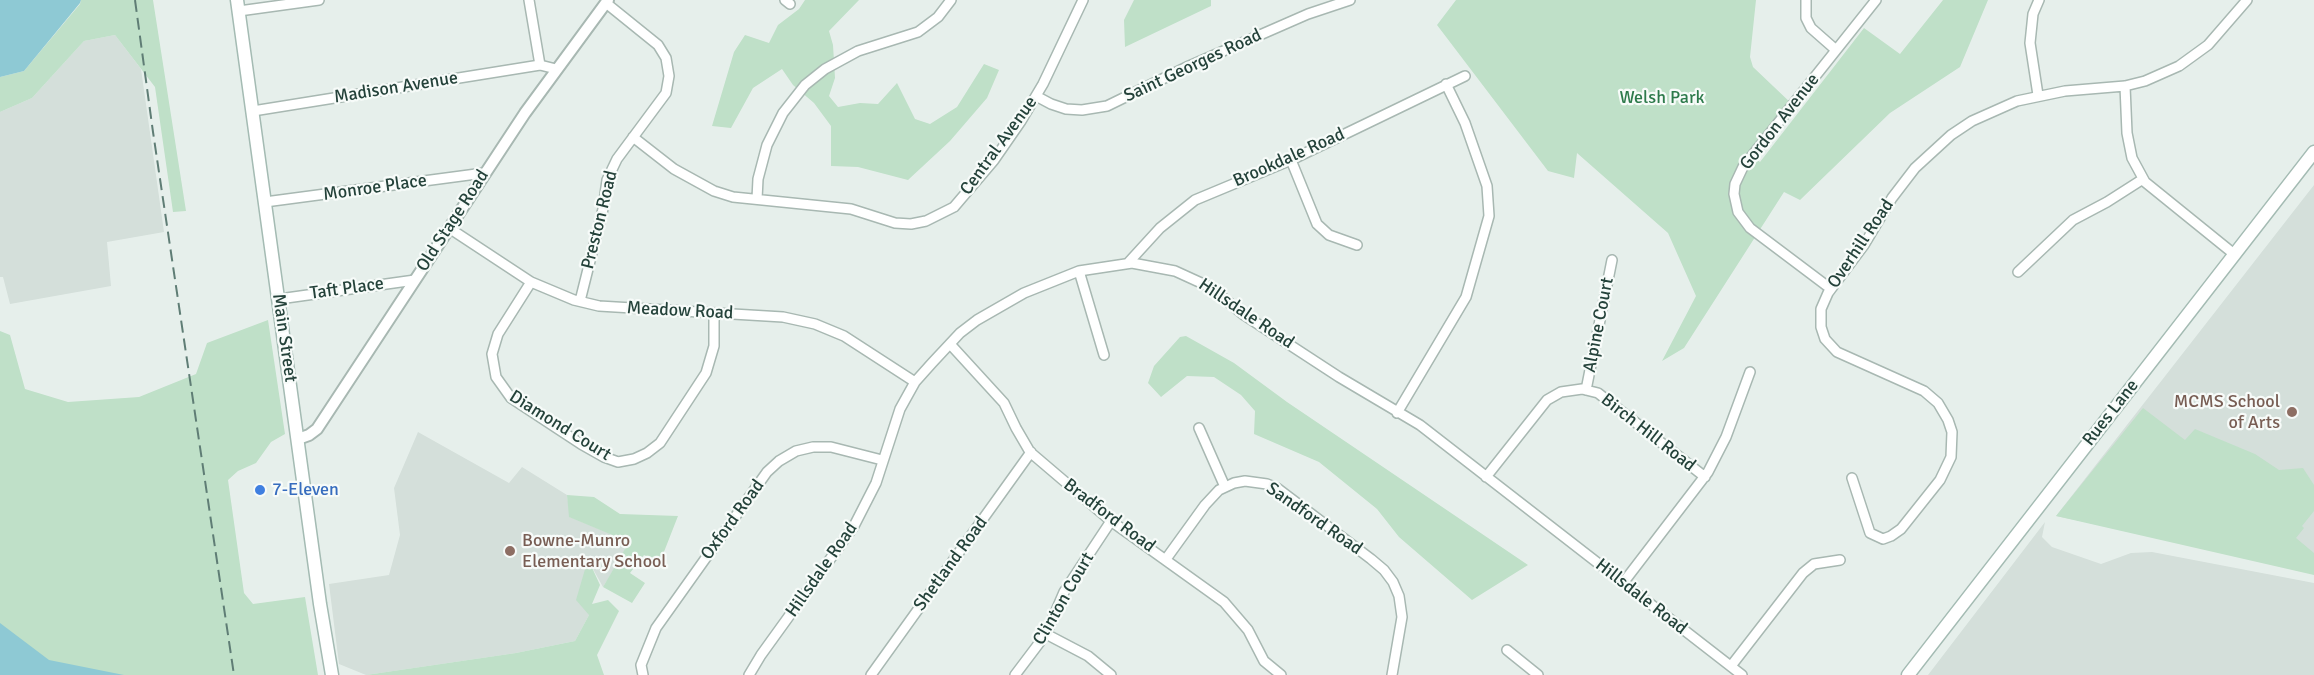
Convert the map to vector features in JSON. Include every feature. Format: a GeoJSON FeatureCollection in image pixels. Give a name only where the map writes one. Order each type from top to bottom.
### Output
{"type":"FeatureCollection","features":[{"type":"Feature","properties":{"kind":"main road","name":"Main Street"},"geometry":{"type":"LineString","coordinates":[[238,6],[332,675]]}},
{"type":"Feature","properties":{"kind":"main road","name":"Rues Lane"},"geometry":{"type":"LineString","coordinates":[[1908,675],[2314,152]]}},
{"type":"Feature","properties":{"kind":"street"},"geometry":{"type":"LineString","coordinates":[[238,6],[319,0]]}},
{"type":"Feature","properties":{"kind":"street"},"geometry":{"type":"LineString","coordinates":[[529,0],[540,66]]}},
{"type":"Feature","properties":{"kind":"street"},"geometry":{"type":"LineString","coordinates":[[757,199],[762,162],[771,136],[783,113],[805,85],[825,69],[858,51],[918,32],[938,17],[951,0]]}},
{"type":"Feature","properties":{"kind":"street","name":"Central Avenue"},"geometry":{"type":"LineString","coordinates":[[633,137],[674,169],[696,182],[734,197],[851,209],[895,223],[911,224],[934,219],[954,207],[994,160],[1036,96],[1083,0]]}},
{"type":"Feature","properties":{"kind":"street","name":"Saint Georges Road"},"geometry":{"type":"LineString","coordinates":[[1036,96],[1066,109],[1098,108],[1308,14],[1350,0]]}},
{"type":"Feature","properties":{"kind":"street"},"geometry":{"type":"LineString","coordinates":[[1806,0],[1806,18],[1811,27],[1836,50]]}},
{"type":"Feature","properties":{"kind":"street","name":"Gordon Avenue"},"geometry":{"type":"LineString","coordinates":[[1831,289],[1750,228],[1738,212],[1734,194],[1738,175],[1743,167],[1876,0]]}},
{"type":"Feature","properties":{"kind":"street"},"geometry":{"type":"LineString","coordinates":[[2038,95],[2031,43],[2033,14],[2039,0]]}},
{"type":"Feature","properties":{"kind":"street","name":"Overhill Road"},"geometry":{"type":"LineString","coordinates":[[1852,478],[1870,533],[1883,539],[1891,537],[1901,529],[1947,470],[1951,458],[1952,432],[1942,408],[1929,394],[1845,357],[1831,346],[1822,331],[1820,318],[1823,301],[1864,245],[1900,187],[1932,151],[1972,121],[2009,104],[2065,90],[2125,86],[2162,74],[2194,56],[2222,32],[2247,0]]}},
{"type":"Feature","properties":{"kind":"street","name":"Old Stage Road"},"geometry":{"type":"LineString","coordinates":[[298,439],[317,429],[484,173],[556,69],[607,1]]}},
{"type":"Feature","properties":{"kind":"street","name":"Preston Road"},"geometry":{"type":"LineString","coordinates":[[580,301],[603,209],[607,180],[617,159],[666,93],[669,76],[666,58],[658,45],[607,1]]}},
{"type":"Feature","properties":{"kind":"street","name":"Madison Avenue"},"geometry":{"type":"LineString","coordinates":[[253,111],[540,66],[556,69]]}},
{"type":"Feature","properties":{"kind":"street","name":"Brookdale Road"},"geometry":{"type":"LineString","coordinates":[[1128,263],[1167,221],[1195,200],[1291,160],[1465,76]]}},
{"type":"Feature","properties":{"kind":"street"},"geometry":{"type":"LineString","coordinates":[[1397,413],[1466,297],[1489,216],[1487,186],[1464,123],[1446,84]]}},
{"type":"Feature","properties":{"kind":"street"},"geometry":{"type":"LineString","coordinates":[[2125,86],[2127,133],[2132,158],[2143,179],[2234,254]]}},
{"type":"Feature","properties":{"kind":"street"},"geometry":{"type":"LineString","coordinates":[[1291,160],[1317,224],[1329,235],[1357,245]]}},
{"type":"Feature","properties":{"kind":"street","name":"Monroe Place"},"geometry":{"type":"LineString","coordinates":[[266,202],[484,173]]}},
{"type":"Feature","properties":{"kind":"street"},"geometry":{"type":"LineString","coordinates":[[2018,272],[2073,220],[2143,179]]}},
{"type":"Feature","properties":{"kind":"street","name":"Meadow Road"},"geometry":{"type":"LineString","coordinates":[[449,228],[531,282],[580,301],[599,306],[783,317],[815,324],[844,336],[915,382]]}},
{"type":"Feature","properties":{"kind":"street","name":"Alpine Court"},"geometry":{"type":"LineString","coordinates":[[1586,390],[1612,260]]}},
{"type":"Feature","properties":{"kind":"street","name":"Hillsdale Road"},"geometry":{"type":"LineString","coordinates":[[749,675],[854,526],[876,483],[894,423],[915,382],[960,333],[999,306],[1024,293],[1079,271],[1128,263],[1152,265],[1175,271],[1210,287],[1244,315],[1397,413],[1420,425],[1742,675]]}},
{"type":"Feature","properties":{"kind":"street"},"geometry":{"type":"LineString","coordinates":[[1079,271],[1104,355]]}},
{"type":"Feature","properties":{"kind":"street","name":"Taft Place"},"geometry":{"type":"LineString","coordinates":[[279,299],[415,280]]}},
{"type":"Feature","properties":{"kind":"street","name":"Diamond Court"},"geometry":{"type":"LineString","coordinates":[[531,282],[498,334],[492,354],[496,377],[511,398],[581,444],[618,462],[634,459],[660,443],[706,373],[714,346],[714,313]]}},
{"type":"Feature","properties":{"kind":"street","name":"Bradford Road"},"geometry":{"type":"LineString","coordinates":[[950,344],[1004,403],[1031,452],[1111,521],[1233,610],[1248,630],[1264,661],[1281,675]]}},
{"type":"Feature","properties":{"kind":"street"},"geometry":{"type":"LineString","coordinates":[[1623,583],[1705,477],[1726,437],[1750,372]]}},
{"type":"Feature","properties":{"kind":"street","name":"Birch Hill Road"},"geometry":{"type":"LineString","coordinates":[[1486,477],[1547,400],[1561,392],[1586,390],[1598,393],[1705,477]]}},
{"type":"Feature","properties":{"kind":"street"},"geometry":{"type":"LineString","coordinates":[[1166,559],[1211,497],[1225,487],[1199,429]]}},
{"type":"Feature","properties":{"kind":"street","name":"Oxford Road"},"geometry":{"type":"LineString","coordinates":[[643,675],[641,665],[656,628],[767,472],[779,460],[796,451],[813,447],[831,447],[882,460]]}},
{"type":"Feature","properties":{"kind":"street","name":"Shetland Road"},"geometry":{"type":"LineString","coordinates":[[871,675],[1031,452]]}},
{"type":"Feature","properties":{"kind":"street","name":"Sandford Road"},"geometry":{"type":"LineString","coordinates":[[1225,487],[1245,481],[1277,488],[1384,570],[1396,589],[1402,610],[1401,632],[1392,675]]}},
{"type":"Feature","properties":{"kind":"street","name":"Clinton Court"},"geometry":{"type":"LineString","coordinates":[[1015,675],[1046,634],[1064,592],[1111,521]]}},
{"type":"Feature","properties":{"kind":"street"},"geometry":{"type":"LineString","coordinates":[[1731,666],[1803,573],[1814,564],[1840,560]]}},
{"type":"Feature","properties":{"kind":"street"},"geometry":{"type":"LineString","coordinates":[[1046,634],[1088,656],[1112,675]]}},
{"type":"Feature","properties":{"kind":"street"},"geometry":{"type":"LineString","coordinates":[[1507,650],[1538,675]]}},
{"type":"Feature","properties":{"kind":"shaded area"},"geometry":{"type":"Polygon","coordinates":[[[115,35],[141,69],[164,232],[107,242],[111,286],[10,304],[3,277],[0,277],[0,112],[32,98],[84,41],[115,35]]]}},
{"type":"Feature","properties":{"kind":"shaded area"},"geometry":{"type":"Polygon","coordinates":[[[2314,185],[2314,569],[2056,516],[2314,185]]]}},
{"type":"Feature","properties":{"kind":"shaded area","name":"Bowne-Munro Elementary School"},"geometry":{"type":"Polygon","coordinates":[[[418,432],[509,483],[522,467],[567,495],[570,517],[630,542],[603,587],[588,560],[589,615],[575,641],[516,653],[366,675],[339,664],[329,584],[389,575],[400,535],[394,488],[418,432]]]}},
{"type":"Feature","properties":{"kind":"shaded area"},"geometry":{"type":"Polygon","coordinates":[[[2045,522],[2042,537],[2052,547],[2101,564],[2131,553],[2152,552],[2314,583],[2314,675],[1928,675],[2045,522]]]}},
{"type":"Feature","properties":{"kind":"green space"},"geometry":{"type":"Polygon","coordinates":[[[81,0],[153,0],[186,211],[173,212],[155,87],[115,35],[84,41],[32,98],[0,112],[0,77],[24,71],[81,0]]]}},
{"type":"Feature","properties":{"kind":"green space"},"geometry":{"type":"Polygon","coordinates":[[[805,0],[859,0],[829,31],[833,45],[835,78],[829,96],[838,107],[860,103],[878,104],[897,83],[915,119],[930,124],[957,107],[984,64],[999,70],[987,98],[950,141],[908,180],[858,167],[831,166],[831,126],[814,103],[793,85],[782,69],[753,88],[731,128],[712,126],[734,52],[745,35],[769,43],[778,25],[799,9],[805,0]]]}},
{"type":"Feature","properties":{"kind":"green space"},"geometry":{"type":"Polygon","coordinates":[[[1134,0],[1211,0],[1211,6],[1125,47],[1124,20],[1134,0]]]}},
{"type":"Feature","properties":{"kind":"green space","name":"Welsh Park"},"geometry":{"type":"Polygon","coordinates":[[[1456,0],[1756,0],[1750,57],[1753,67],[1793,105],[1753,156],[1760,162],[1864,28],[1900,54],[1943,0],[1988,0],[1960,67],[1890,113],[1800,200],[1784,192],[1684,348],[1662,361],[1696,296],[1668,233],[1577,153],[1574,178],[1548,171],[1437,25],[1456,0]]]}},
{"type":"Feature","properties":{"kind":"green space"},"geometry":{"type":"Polygon","coordinates":[[[268,320],[285,434],[271,442],[256,463],[238,471],[228,480],[244,593],[253,604],[305,597],[318,675],[0,675],[0,331],[10,335],[25,389],[68,402],[139,397],[196,374],[207,343],[268,320]]]}},
{"type":"Feature","properties":{"kind":"green space"},"geometry":{"type":"Polygon","coordinates":[[[1186,336],[1234,363],[1287,402],[1528,565],[1472,600],[1399,537],[1377,509],[1319,462],[1254,434],[1255,411],[1241,395],[1214,377],[1187,376],[1161,397],[1148,383],[1154,366],[1180,337],[1186,336]]]}},
{"type":"Feature","properties":{"kind":"green space"},"geometry":{"type":"Polygon","coordinates":[[[2143,408],[2185,440],[2195,429],[2255,454],[2279,470],[2303,468],[2314,485],[2314,511],[2296,538],[2314,553],[2314,575],[2056,516],[2143,408]]]}},
{"type":"Feature","properties":{"kind":"green space"},"geometry":{"type":"Polygon","coordinates":[[[567,495],[594,497],[620,514],[678,516],[660,562],[644,555],[630,573],[645,583],[632,603],[603,587],[629,542],[569,517],[567,495]]]}},
{"type":"Feature","properties":{"kind":"green space"},"geometry":{"type":"Polygon","coordinates":[[[588,559],[600,585],[592,604],[608,600],[619,611],[597,655],[604,675],[366,675],[516,653],[575,641],[589,615],[576,600],[588,559]]]}},
{"type":"Feature","properties":{"kind":"water"},"geometry":{"type":"Polygon","coordinates":[[[0,0],[81,0],[24,71],[0,77],[0,0]]]}},
{"type":"Feature","properties":{"kind":"water"},"geometry":{"type":"Polygon","coordinates":[[[0,623],[49,660],[124,675],[0,675],[0,623]]]}},
{"type":"Feature","properties":{"kind":"railway"},"geometry":{"type":"LineString","coordinates":[[135,0],[234,675]]}},
{"type":"Feature","properties":{"kind":"place","name":"MCMS School of Arts"},"geometry":{"type":"Point","coordinates":[2292,412]}},
{"type":"Feature","properties":{"kind":"place","name":"7-Eleven"},"geometry":{"type":"Point","coordinates":[260,490]}},
{"type":"Feature","properties":{"kind":"place","name":"Bowne-Munro Elementary School"},"geometry":{"type":"Point","coordinates":[510,551]}}]}
